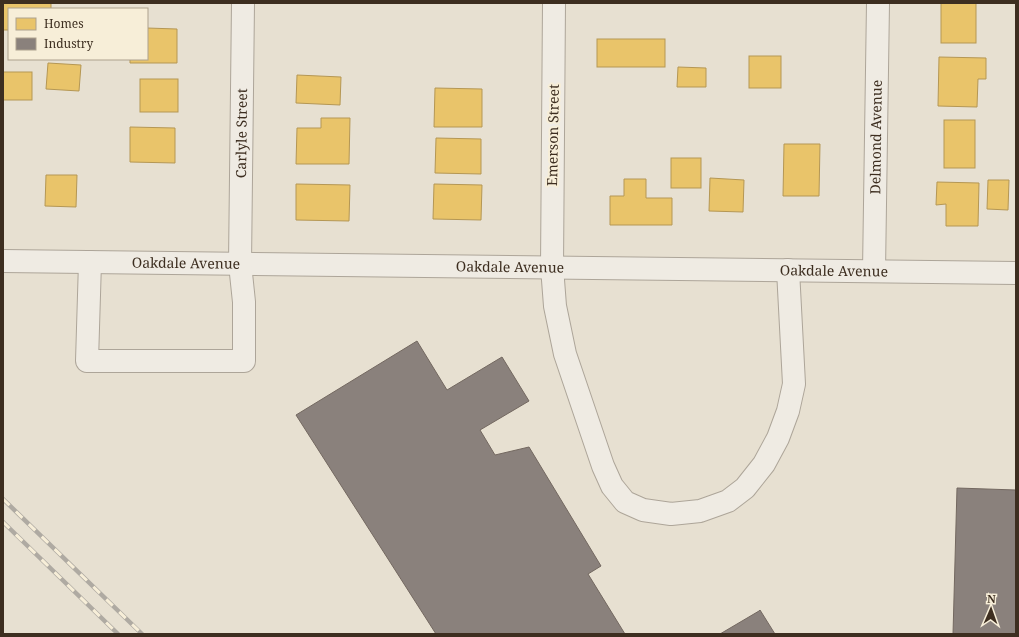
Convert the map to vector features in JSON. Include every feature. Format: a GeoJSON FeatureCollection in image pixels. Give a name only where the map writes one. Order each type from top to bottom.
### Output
{"type":"FeatureCollection","features":[{"type":"Feature","properties":{"kind":"street","name":"Carlyle Street"},"geometry":{"type":"LineString","coordinates":[[90,262],[87,361],[244,361],[244,302],[240,264],[242,3]]}},
{"type":"Feature","properties":{"kind":"street","name":"Emerson Street"},"geometry":{"type":"LineString","coordinates":[[554,3],[552,267],[555,306],[565,354],[603,466],[612,486],[625,502],[643,510],[671,514],[700,511],[728,501],[745,488],[764,464],[778,438],[788,411],[794,384],[788,270]]}},
{"type":"Feature","properties":{"kind":"street","name":"Delmond Avenue"},"geometry":{"type":"LineString","coordinates":[[874,271],[878,3]]}},
{"type":"Feature","properties":{"kind":"street","name":"Oakdale Avenue"},"geometry":{"type":"LineString","coordinates":[[3,261],[1016,273]]}},
{"type":"Feature","properties":{"kind":"building: Homes"},"geometry":{"type":"Polygon","coordinates":[[[3,3],[51,3],[51,8],[8,8],[8,30],[3,30],[3,3]]]}},
{"type":"Feature","properties":{"kind":"building: Homes"},"geometry":{"type":"Polygon","coordinates":[[[941,3],[976,3],[976,43],[941,43],[941,3]]]}},
{"type":"Feature","properties":{"kind":"building: Homes"},"geometry":{"type":"Polygon","coordinates":[[[148,28],[177,29],[177,63],[130,63],[130,60],[148,60],[148,28]]]}},
{"type":"Feature","properties":{"kind":"building: Homes"},"geometry":{"type":"Polygon","coordinates":[[[597,39],[665,39],[665,67],[597,67],[597,39]]]}},
{"type":"Feature","properties":{"kind":"building: Homes"},"geometry":{"type":"Polygon","coordinates":[[[749,56],[781,56],[781,88],[749,88],[749,56]]]}},
{"type":"Feature","properties":{"kind":"building: Homes"},"geometry":{"type":"Polygon","coordinates":[[[939,57],[986,58],[986,79],[978,79],[977,107],[938,106],[939,57]]]}},
{"type":"Feature","properties":{"kind":"building: Homes"},"geometry":{"type":"Polygon","coordinates":[[[48,63],[81,65],[79,91],[46,89],[48,63]]]}},
{"type":"Feature","properties":{"kind":"building: Homes"},"geometry":{"type":"Polygon","coordinates":[[[678,67],[706,68],[706,87],[677,87],[678,67]]]}},
{"type":"Feature","properties":{"kind":"building: Homes"},"geometry":{"type":"Polygon","coordinates":[[[3,72],[32,72],[32,100],[3,100],[3,72]]]}},
{"type":"Feature","properties":{"kind":"building: Homes"},"geometry":{"type":"Polygon","coordinates":[[[297,75],[341,77],[340,105],[296,103],[297,75]]]}},
{"type":"Feature","properties":{"kind":"building: Homes"},"geometry":{"type":"Polygon","coordinates":[[[140,79],[178,79],[178,112],[140,112],[140,79]]]}},
{"type":"Feature","properties":{"kind":"building: Homes"},"geometry":{"type":"Polygon","coordinates":[[[435,88],[482,89],[482,127],[434,127],[435,88]]]}},
{"type":"Feature","properties":{"kind":"building: Homes"},"geometry":{"type":"Polygon","coordinates":[[[321,118],[350,118],[349,164],[296,164],[297,128],[321,128],[321,118]]]}},
{"type":"Feature","properties":{"kind":"building: Homes"},"geometry":{"type":"Polygon","coordinates":[[[944,120],[975,120],[975,168],[944,168],[944,120]]]}},
{"type":"Feature","properties":{"kind":"building: Homes"},"geometry":{"type":"Polygon","coordinates":[[[130,127],[175,128],[175,163],[130,162],[130,127]]]}},
{"type":"Feature","properties":{"kind":"building: Homes"},"geometry":{"type":"Polygon","coordinates":[[[436,138],[481,139],[481,174],[435,173],[436,138]]]}},
{"type":"Feature","properties":{"kind":"building: Homes"},"geometry":{"type":"Polygon","coordinates":[[[784,144],[820,144],[819,196],[783,196],[784,144]]]}},
{"type":"Feature","properties":{"kind":"building: Homes"},"geometry":{"type":"Polygon","coordinates":[[[671,158],[701,158],[701,188],[671,188],[671,158]]]}},
{"type":"Feature","properties":{"kind":"building: Homes"},"geometry":{"type":"Polygon","coordinates":[[[46,175],[77,175],[76,207],[45,206],[46,175]]]}},
{"type":"Feature","properties":{"kind":"building: Homes"},"geometry":{"type":"Polygon","coordinates":[[[710,178],[744,180],[743,212],[709,211],[710,178]]]}},
{"type":"Feature","properties":{"kind":"building: Homes"},"geometry":{"type":"Polygon","coordinates":[[[624,179],[646,179],[646,198],[672,198],[672,225],[610,225],[610,196],[624,196],[624,179]]]}},
{"type":"Feature","properties":{"kind":"building: Homes"},"geometry":{"type":"Polygon","coordinates":[[[988,180],[1009,180],[1008,210],[987,209],[988,180]]]}},
{"type":"Feature","properties":{"kind":"building: Homes"},"geometry":{"type":"Polygon","coordinates":[[[937,182],[979,183],[978,226],[946,226],[946,204],[936,205],[937,182]]]}},
{"type":"Feature","properties":{"kind":"building: Homes"},"geometry":{"type":"Polygon","coordinates":[[[296,184],[350,185],[349,221],[296,220],[296,184]]]}},
{"type":"Feature","properties":{"kind":"building: Homes"},"geometry":{"type":"Polygon","coordinates":[[[434,184],[482,185],[481,220],[433,219],[434,184]]]}},
{"type":"Feature","properties":{"kind":"building: Industry"},"geometry":{"type":"Polygon","coordinates":[[[417,341],[447,390],[502,357],[529,401],[480,430],[495,455],[529,447],[601,566],[588,574],[625,634],[436,634],[296,415],[417,341]]]}},
{"type":"Feature","properties":{"kind":"building: Industry"},"geometry":{"type":"Polygon","coordinates":[[[957,488],[1016,490],[1016,634],[953,634],[957,488]]]}},
{"type":"Feature","properties":{"kind":"building: Industry"},"geometry":{"type":"Polygon","coordinates":[[[760,610],[775,634],[720,634],[759,611],[760,610]]]}},
{"type":"Feature","properties":{"kind":"railway"},"geometry":{"type":"LineString","coordinates":[[3,499],[142,634]]}},
{"type":"Feature","properties":{"kind":"railway"},"geometry":{"type":"LineString","coordinates":[[3,522],[118,634]]}}]}
